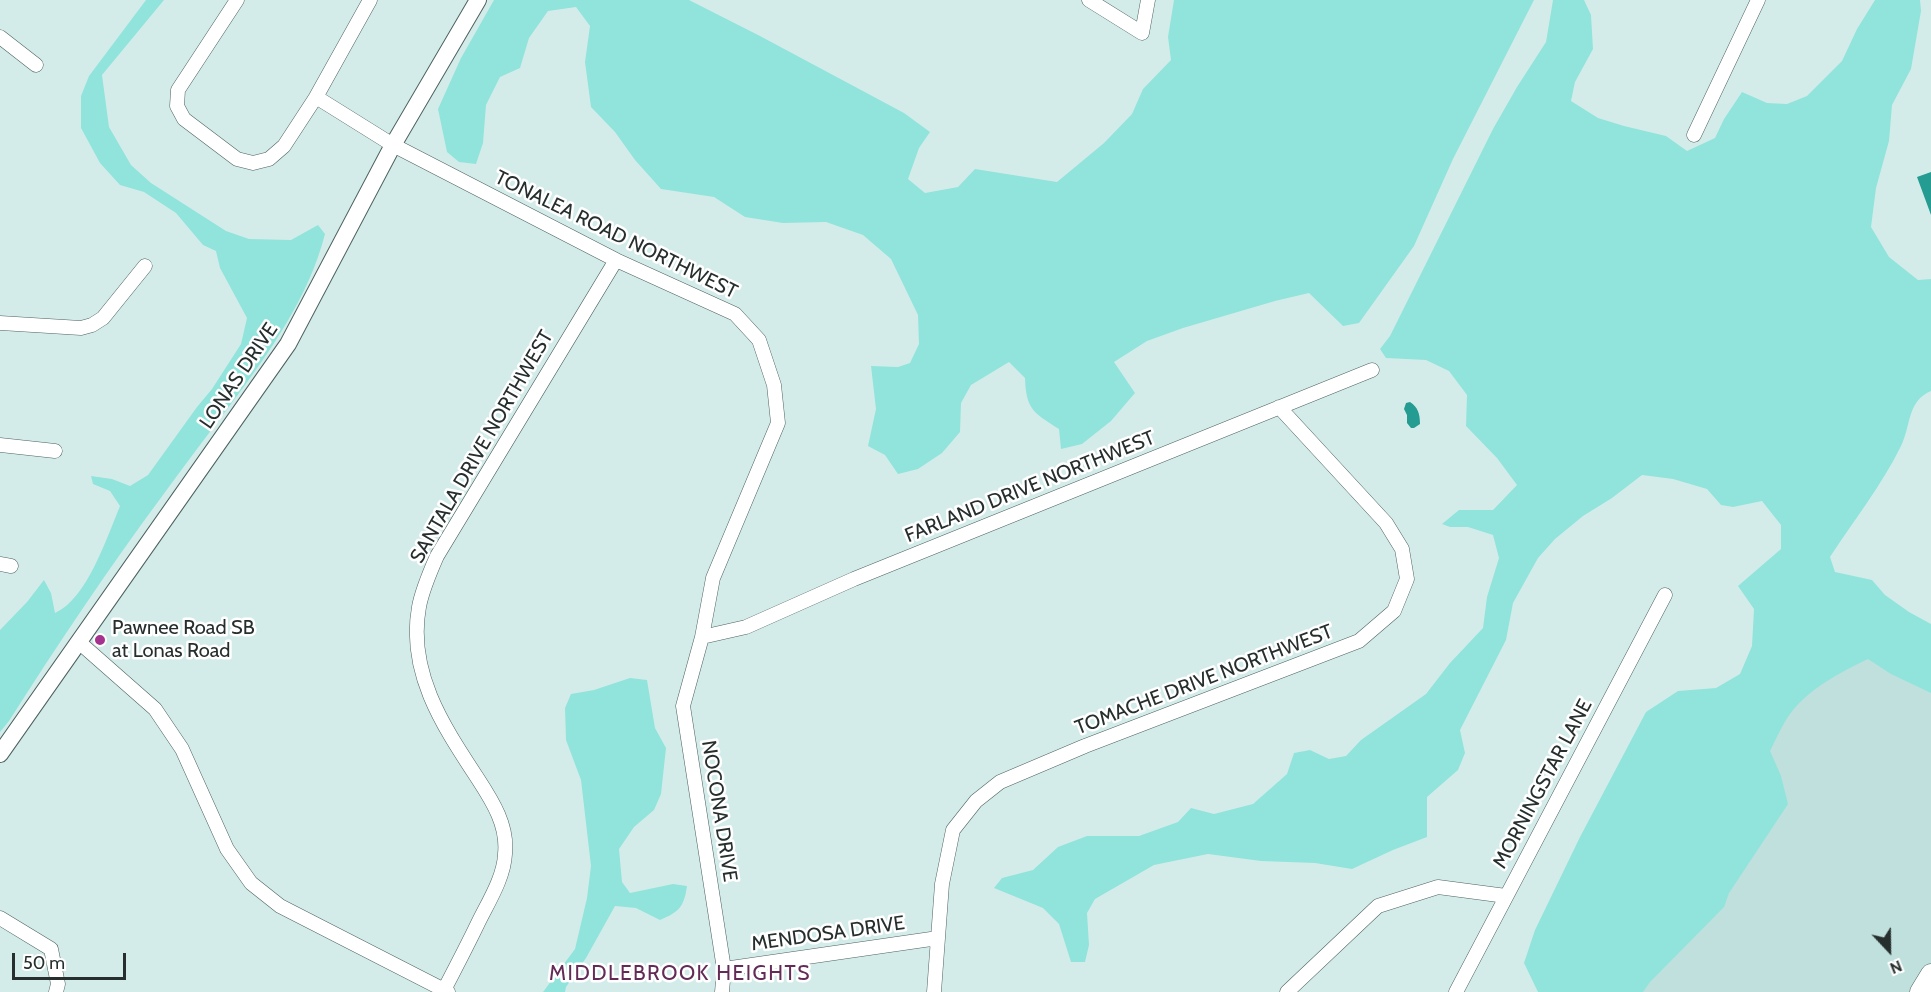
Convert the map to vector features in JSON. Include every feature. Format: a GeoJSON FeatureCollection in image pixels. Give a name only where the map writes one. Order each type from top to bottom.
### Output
{"type":"FeatureCollection","features":[{"type":"Feature","properties":{"kind":"main road"},"geometry":{"type":"LineString","coordinates":[[1920,992],[1931,974]]}},
{"type":"Feature","properties":{"kind":"street"},"geometry":{"type":"LineString","coordinates":[[237,0],[178,90],[177,106],[184,119],[237,159],[253,163],[269,159],[284,146],[316,98],[370,0]]}},
{"type":"Feature","properties":{"kind":"street","name":"LONAS DRIVE"},"geometry":{"type":"LineString","coordinates":[[0,754],[288,344],[393,145],[478,0]]}},
{"type":"Feature","properties":{"kind":"street"},"geometry":{"type":"LineString","coordinates":[[1089,0],[1142,33],[1148,0]]}},
{"type":"Feature","properties":{"kind":"street"},"geometry":{"type":"LineString","coordinates":[[1695,135],[1758,0]]}},
{"type":"Feature","properties":{"kind":"street"},"geometry":{"type":"LineString","coordinates":[[0,38],[36,65]]}},
{"type":"Feature","properties":{"kind":"street","name":"TONALEA ROAD NORTHWEST"},"geometry":{"type":"LineString","coordinates":[[316,98],[393,145],[616,260],[735,314],[759,340],[774,385],[778,423],[713,578],[702,638]]}},
{"type":"Feature","properties":{"kind":"street","name":"SANTALA DRIVE NORTHWEST"},"geometry":{"type":"LineString","coordinates":[[446,991],[496,888],[506,855],[504,827],[488,795],[431,702],[421,668],[417,638],[419,607],[437,556],[616,260]]}},
{"type":"Feature","properties":{"kind":"street"},"geometry":{"type":"LineString","coordinates":[[0,323],[81,328],[92,325],[103,318],[145,266]]}},
{"type":"Feature","properties":{"kind":"street","name":"FARLAND DRIVE NORTHWEST"},"geometry":{"type":"LineString","coordinates":[[702,638],[746,627],[854,579],[1372,370]]}},
{"type":"Feature","properties":{"kind":"street","name":"TOMACHE DRIVE NORTHWEST"},"geometry":{"type":"LineString","coordinates":[[934,992],[942,884],[953,830],[976,801],[1000,782],[1085,746],[1359,641],[1394,611],[1407,579],[1402,549],[1386,523],[1278,407]]}},
{"type":"Feature","properties":{"kind":"street"},"geometry":{"type":"LineString","coordinates":[[0,445],[55,450]]}},
{"type":"Feature","properties":{"kind":"street","name":"MORNINGSTAR LANE"},"geometry":{"type":"LineString","coordinates":[[1456,992],[1665,595]]}},
{"type":"Feature","properties":{"kind":"street","name":"NOCONA DRIVE"},"geometry":{"type":"LineString","coordinates":[[702,638],[683,706],[724,969],[722,992]]}},
{"type":"Feature","properties":{"kind":"street"},"geometry":{"type":"LineString","coordinates":[[80,643],[155,709],[182,749],[227,849],[251,883],[280,906],[446,991]]}},
{"type":"Feature","properties":{"kind":"street"},"geometry":{"type":"LineString","coordinates":[[1287,992],[1378,906],[1438,887],[1506,896]]}},
{"type":"Feature","properties":{"kind":"street"},"geometry":{"type":"LineString","coordinates":[[0,918],[51,949],[58,984],[56,992]]}},
{"type":"Feature","properties":{"kind":"street","name":"MENDOSA DRIVE"},"geometry":{"type":"LineString","coordinates":[[724,969],[938,938]]}},
{"type":"Feature","properties":{"kind":"shaded area"},"geometry":{"type":"Polygon","coordinates":[[[146,0],[164,0],[102,75],[109,127],[131,165],[151,183],[226,231],[249,239],[291,240],[318,225],[325,234],[309,280],[273,344],[123,551],[0,732],[0,630],[44,580],[51,593],[55,613],[77,595],[95,566],[120,506],[110,491],[93,484],[91,476],[112,479],[130,486],[148,475],[212,389],[241,344],[247,318],[220,268],[216,251],[203,245],[176,213],[144,192],[120,185],[100,163],[81,128],[81,96],[89,76],[146,0]]]}},
{"type":"Feature","properties":{"kind":"shaded area"},"geometry":{"type":"Polygon","coordinates":[[[494,0],[689,0],[904,113],[930,132],[919,148],[908,179],[925,193],[958,187],[975,169],[1057,182],[1104,143],[1132,114],[1143,89],[1171,60],[1168,37],[1174,0],[1534,0],[1453,159],[1414,246],[1359,323],[1343,326],[1309,293],[1183,328],[1147,341],[1114,362],[1135,393],[1111,421],[1082,444],[1061,449],[1059,429],[1033,410],[1027,397],[1025,378],[1009,362],[971,385],[961,403],[960,432],[942,453],[918,469],[898,474],[885,455],[868,446],[876,409],[871,366],[898,367],[910,363],[919,344],[918,315],[891,259],[863,235],[826,222],[783,223],[745,217],[714,197],[661,189],[635,160],[615,132],[591,107],[585,62],[590,26],[576,7],[548,11],[529,38],[520,68],[500,77],[486,105],[483,143],[476,164],[459,162],[447,152],[438,109],[461,58],[494,0]]]}},
{"type":"Feature","properties":{"kind":"shaded area"},"geometry":{"type":"Polygon","coordinates":[[[1553,0],[1584,0],[1591,15],[1593,49],[1575,82],[1571,101],[1598,118],[1666,136],[1687,151],[1715,138],[1724,119],[1742,92],[1767,103],[1787,104],[1807,96],[1842,61],[1857,29],[1875,0],[1920,0],[1921,11],[1911,69],[1892,105],[1889,141],[1876,188],[1871,227],[1889,257],[1918,280],[1931,279],[1931,391],[1918,401],[1901,446],[1877,489],[1830,557],[1835,572],[1872,580],[1885,595],[1931,624],[1931,693],[1891,674],[1868,659],[1815,689],[1790,714],[1770,751],[1781,776],[1788,804],[1729,893],[1724,907],[1650,982],[1643,992],[1538,992],[1524,963],[1535,930],[1580,837],[1646,712],[1678,691],[1716,688],[1740,674],[1752,646],[1754,609],[1738,586],[1781,549],[1781,525],[1762,501],[1733,507],[1721,505],[1707,489],[1673,479],[1642,475],[1583,516],[1555,539],[1538,558],[1513,603],[1506,640],[1460,730],[1465,753],[1458,770],[1427,797],[1427,837],[1352,869],[1315,863],[1261,861],[1208,854],[1154,865],[1095,899],[1087,913],[1089,945],[1085,962],[1071,962],[1059,924],[1043,908],[994,888],[1002,878],[1033,870],[1058,847],[1087,836],[1139,836],[1178,822],[1191,808],[1214,814],[1253,804],[1287,774],[1294,753],[1310,750],[1329,759],[1346,756],[1361,740],[1426,694],[1450,663],[1483,628],[1487,597],[1499,558],[1493,535],[1468,527],[1450,527],[1442,524],[1459,510],[1493,510],[1517,485],[1497,458],[1466,426],[1467,395],[1449,371],[1426,360],[1386,358],[1380,349],[1390,336],[1493,129],[1546,42],[1553,0]]]}},
{"type":"Feature","properties":{"kind":"shaded area"},"geometry":{"type":"Polygon","coordinates":[[[1931,172],[1931,215],[1917,177],[1931,172]]]}},
{"type":"Feature","properties":{"kind":"shaded area"},"geometry":{"type":"Polygon","coordinates":[[[1410,402],[1417,409],[1420,417],[1420,424],[1414,428],[1407,423],[1404,409],[1406,403],[1410,402]]]}},
{"type":"Feature","properties":{"kind":"shaded area"},"geometry":{"type":"Polygon","coordinates":[[[1802,577],[1931,632],[1931,992],[1583,992],[1802,577]]]}},
{"type":"Feature","properties":{"kind":"shaded area"},"geometry":{"type":"Polygon","coordinates":[[[630,678],[647,680],[655,728],[666,748],[661,794],[654,810],[634,827],[619,849],[622,882],[630,893],[673,884],[687,886],[684,899],[680,908],[660,920],[636,908],[615,906],[565,992],[543,992],[575,949],[587,898],[591,866],[581,780],[566,740],[565,708],[571,694],[594,690],[630,678]]]}},
{"type":"Feature","properties":{"kind":"place","name":"Pawnee Road SB at Lonas Road"},"geometry":{"type":"Point","coordinates":[100,640]}},
{"type":"Feature","properties":{"kind":"district","name":"MIDDLEBROOK HEIGHTS"},"geometry":{"type":"Point","coordinates":[680,974]}}]}
